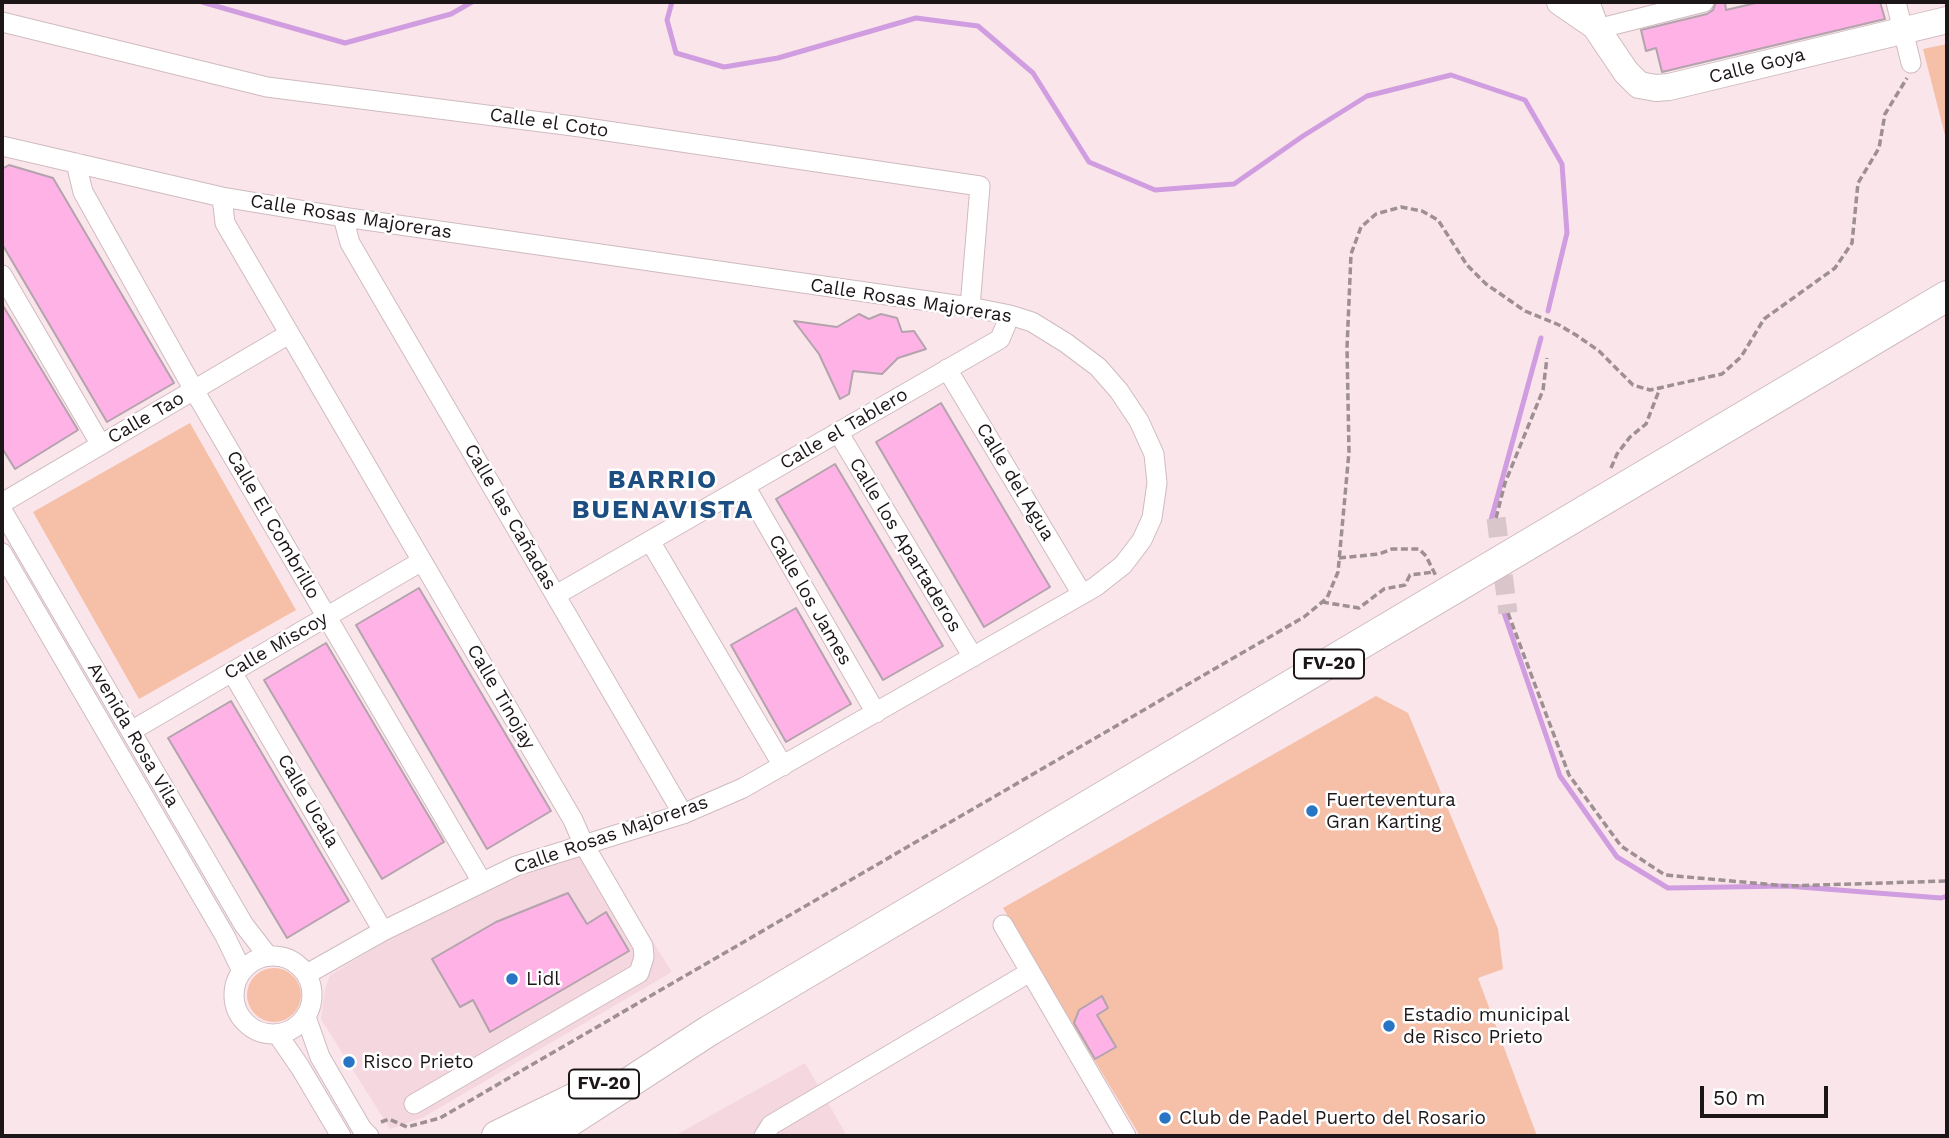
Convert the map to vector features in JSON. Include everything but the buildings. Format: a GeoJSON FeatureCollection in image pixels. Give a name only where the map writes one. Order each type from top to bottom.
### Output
{"type":"FeatureCollection","features":[{"type":"Feature","properties":{"kind":"main road","name":"FV-20"},"geometry":{"type":"LineString","coordinates":[[547,1136],[710,1030],[1947,296]]}},
{"type":"Feature","properties":{"kind":"main road","name":"FV-20"},"geometry":{"type":"LineString","coordinates":[[497,1136],[710,1030]]}},
{"type":"Feature","properties":{"kind":"street","name":"Calle Goya"},"geometry":{"type":"LineString","coordinates":[[1560,2],[1593,19],[1633,80],[1647,88],[1669,87],[1947,20]]}},
{"type":"Feature","properties":{"kind":"street"},"geometry":{"type":"LineString","coordinates":[[1593,19],[1704,2]]}},
{"type":"Feature","properties":{"kind":"street"},"geometry":{"type":"LineString","coordinates":[[1896,2],[1911,63]]}},
{"type":"Feature","properties":{"kind":"street","name":"Calle el Coto"},"geometry":{"type":"LineString","coordinates":[[2,22],[267,87],[573,126],[980,186],[970,307]]}},
{"type":"Feature","properties":{"kind":"street","name":"Calle Rosas Majoreras"},"geometry":{"type":"LineString","coordinates":[[2,146],[222,197],[1010,315],[1032,322],[1098,367],[1119,391],[1139,421],[1154,454],[1157,483],[1152,517],[1142,540],[1123,565],[1082,594],[743,788],[683,814],[516,866],[383,931],[307,974]]}},
{"type":"Feature","properties":{"kind":"street","name":"Calle El Combrillo"},"geometry":{"type":"LineString","coordinates":[[76,163],[83,192],[194,390],[482,882]]}},
{"type":"Feature","properties":{"kind":"street","name":"Calle Tinojay"},"geometry":{"type":"LineString","coordinates":[[222,197],[225,223],[573,820],[583,843],[643,946],[644,957],[639,972],[414,1104]]}},
{"type":"Feature","properties":{"kind":"street","name":"Calle las Cañadas"},"geometry":{"type":"LineString","coordinates":[[343,217],[350,243],[683,814]]}},
{"type":"Feature","properties":{"kind":"street"},"geometry":{"type":"LineString","coordinates":[[2,275],[100,445]]}},
{"type":"Feature","properties":{"kind":"street","name":"Calle el Tablero"},"geometry":{"type":"LineString","coordinates":[[556,595],[1000,339],[1010,315]]}},
{"type":"Feature","properties":{"kind":"street","name":"Calle Tao"},"geometry":{"type":"LineString","coordinates":[[2,503],[289,334]]}},
{"type":"Feature","properties":{"kind":"street","name":"Calle del Agua"},"geometry":{"type":"LineString","coordinates":[[947,369],[1082,594]]}},
{"type":"Feature","properties":{"kind":"street","name":"Calle los Apartaderos"},"geometry":{"type":"LineString","coordinates":[[838,432],[973,657]]}},
{"type":"Feature","properties":{"kind":"street","name":"Calle los James"},"geometry":{"type":"LineString","coordinates":[[745,486],[876,713]]}},
{"type":"Feature","properties":{"kind":"street","name":"Avenida Rosa Vila"},"geometry":{"type":"LineString","coordinates":[[2,510],[244,925],[268,956]]}},
{"type":"Feature","properties":{"kind":"street"},"geometry":{"type":"LineString","coordinates":[[650,541],[783,766]]}},
{"type":"Feature","properties":{"kind":"street","name":"Avenida Rosa Vila"},"geometry":{"type":"LineString","coordinates":[[2,553],[225,936],[242,971]]}},
{"type":"Feature","properties":{"kind":"street","name":"Calle Miscoy"},"geometry":{"type":"LineString","coordinates":[[131,731],[422,561]]}},
{"type":"Feature","properties":{"kind":"street","name":"Calle Ucala"},"geometry":{"type":"LineString","coordinates":[[232,672],[383,931]]}},
{"type":"Feature","properties":{"kind":"street"},"geometry":{"type":"LineString","coordinates":[[1003,925],[1126,1136]]}},
{"type":"Feature","properties":{"kind":"street"},"geometry":{"type":"LineString","coordinates":[[268,956],[292,960],[307,974],[313,997],[306,1017],[299,1026],[278,1035],[252,1029],[242,1020],[233,996],[242,971],[258,959],[268,956]]}},
{"type":"Feature","properties":{"kind":"street"},"geometry":{"type":"LineString","coordinates":[[764,1136],[771,1125],[1030,972]]}},
{"type":"Feature","properties":{"kind":"street"},"geometry":{"type":"LineString","coordinates":[[306,1017],[320,1057],[362,1129],[369,1136]]}},
{"type":"Feature","properties":{"kind":"street"},"geometry":{"type":"LineString","coordinates":[[278,1035],[341,1136]]}},
{"type":"Feature","properties":{"kind":"path"},"geometry":{"type":"LineString","coordinates":[[389,1119],[407,1127],[440,1118],[1304,617],[1327,598],[1338,572],[1349,452],[1351,254],[1361,227],[1377,214],[1401,207],[1422,211],[1438,220],[1467,265],[1486,284],[1525,311],[1576,335],[1599,351],[1633,386],[1650,390],[1722,374],[1741,357],[1764,319],[1835,268],[1852,243],[1858,183],[1879,148],[1885,114],[1907,79],[1911,63]]}},
{"type":"Feature","properties":{"kind":"path"},"geometry":{"type":"LineString","coordinates":[[1496,517],[1505,483],[1543,390],[1546,358]]}},
{"type":"Feature","properties":{"kind":"path"},"geometry":{"type":"LineString","coordinates":[[1610,472],[1617,454],[1630,437],[1646,424],[1660,388]]}},
{"type":"Feature","properties":{"kind":"path"},"geometry":{"type":"LineString","coordinates":[[1339,558],[1379,554],[1392,549],[1419,549],[1426,556],[1438,579],[1443,581]]}},
{"type":"Feature","properties":{"kind":"path"},"geometry":{"type":"LineString","coordinates":[[1322,602],[1359,608],[1384,589],[1405,585],[1410,575],[1433,572]]}},
{"type":"Feature","properties":{"kind":"path"},"geometry":{"type":"LineString","coordinates":[[1508,613],[1569,775],[1621,846],[1665,875],[1787,886],[1947,881]]}},
{"type":"Feature","properties":{"kind":"shaded area"},"geometry":{"type":"Polygon","coordinates":[[[1947,44],[1947,143],[1923,49],[1947,44]]]}},
{"type":"Feature","properties":{"kind":"shaded area"},"geometry":{"type":"Polygon","coordinates":[[[190,423],[296,610],[139,699],[33,512],[190,423]]]}},
{"type":"Feature","properties":{"kind":"shaded area","name":"Fuerteventura Gran Karting"},"geometry":{"type":"Polygon","coordinates":[[[1376,696],[1408,713],[1498,929],[1503,969],[1478,978],[1537,1136],[1140,1136],[1003,908],[1376,696]]]}},
{"type":"Feature","properties":{"kind":"shaded area"},"geometry":{"type":"Polygon","coordinates":[[[596,851],[672,972],[422,1118],[390,1129],[321,1019],[330,975],[398,934],[480,893],[528,873],[596,851]]]}},
{"type":"Feature","properties":{"kind":"shaded area"},"geometry":{"type":"Polygon","coordinates":[[[274,968],[293,976],[301,995],[293,1014],[274,1022],[255,1014],[247,995],[255,976],[274,968]]]}},
{"type":"Feature","properties":{"kind":"shaded area"},"geometry":{"type":"Polygon","coordinates":[[[805,1063],[847,1136],[674,1136],[805,1063]]]}},
{"type":"Feature","properties":{"kind":"waterway"},"geometry":{"type":"LineString","coordinates":[[202,2],[345,43],[451,14],[472,2]]}},
{"type":"Feature","properties":{"kind":"waterway"},"geometry":{"type":"LineString","coordinates":[[672,2],[667,20],[676,53],[724,67],[778,58],[916,18],[978,26],[1033,73],[1089,162],[1155,190],[1234,184],[1367,96],[1451,75],[1525,100],[1562,164],[1567,233],[1548,311]]}},
{"type":"Feature","properties":{"kind":"waterway"},"geometry":{"type":"LineString","coordinates":[[1491,520],[1541,338]]}},
{"type":"Feature","properties":{"kind":"waterway"},"geometry":{"type":"LineString","coordinates":[[1504,613],[1560,776],[1617,857],[1668,888],[1787,886],[1941,898],[1947,896]]}},
{"type":"Feature","properties":{"kind":"tunnel"},"geometry":{"type":"LineString","coordinates":[[1496,518],[1508,613]]}},
{"type":"Feature","properties":{"kind":"place","name":"Fuerteventura Gran Karting"},"geometry":{"type":"Point","coordinates":[1312,811]}},
{"type":"Feature","properties":{"kind":"place","name":"Lidl"},"geometry":{"type":"Point","coordinates":[512,979]}},
{"type":"Feature","properties":{"kind":"place","name":"Estadio municipal de Risco Prieto"},"geometry":{"type":"Point","coordinates":[1389,1026]}},
{"type":"Feature","properties":{"kind":"place","name":"Risco Prieto"},"geometry":{"type":"Point","coordinates":[349,1062]}},
{"type":"Feature","properties":{"kind":"place","name":"Club de Padel Puerto del Rosario"},"geometry":{"type":"Point","coordinates":[1165,1118]}},
{"type":"Feature","properties":{"kind":"district","name":"BARRIO BUENAVISTA"},"geometry":{"type":"Point","coordinates":[663,495]}}]}
